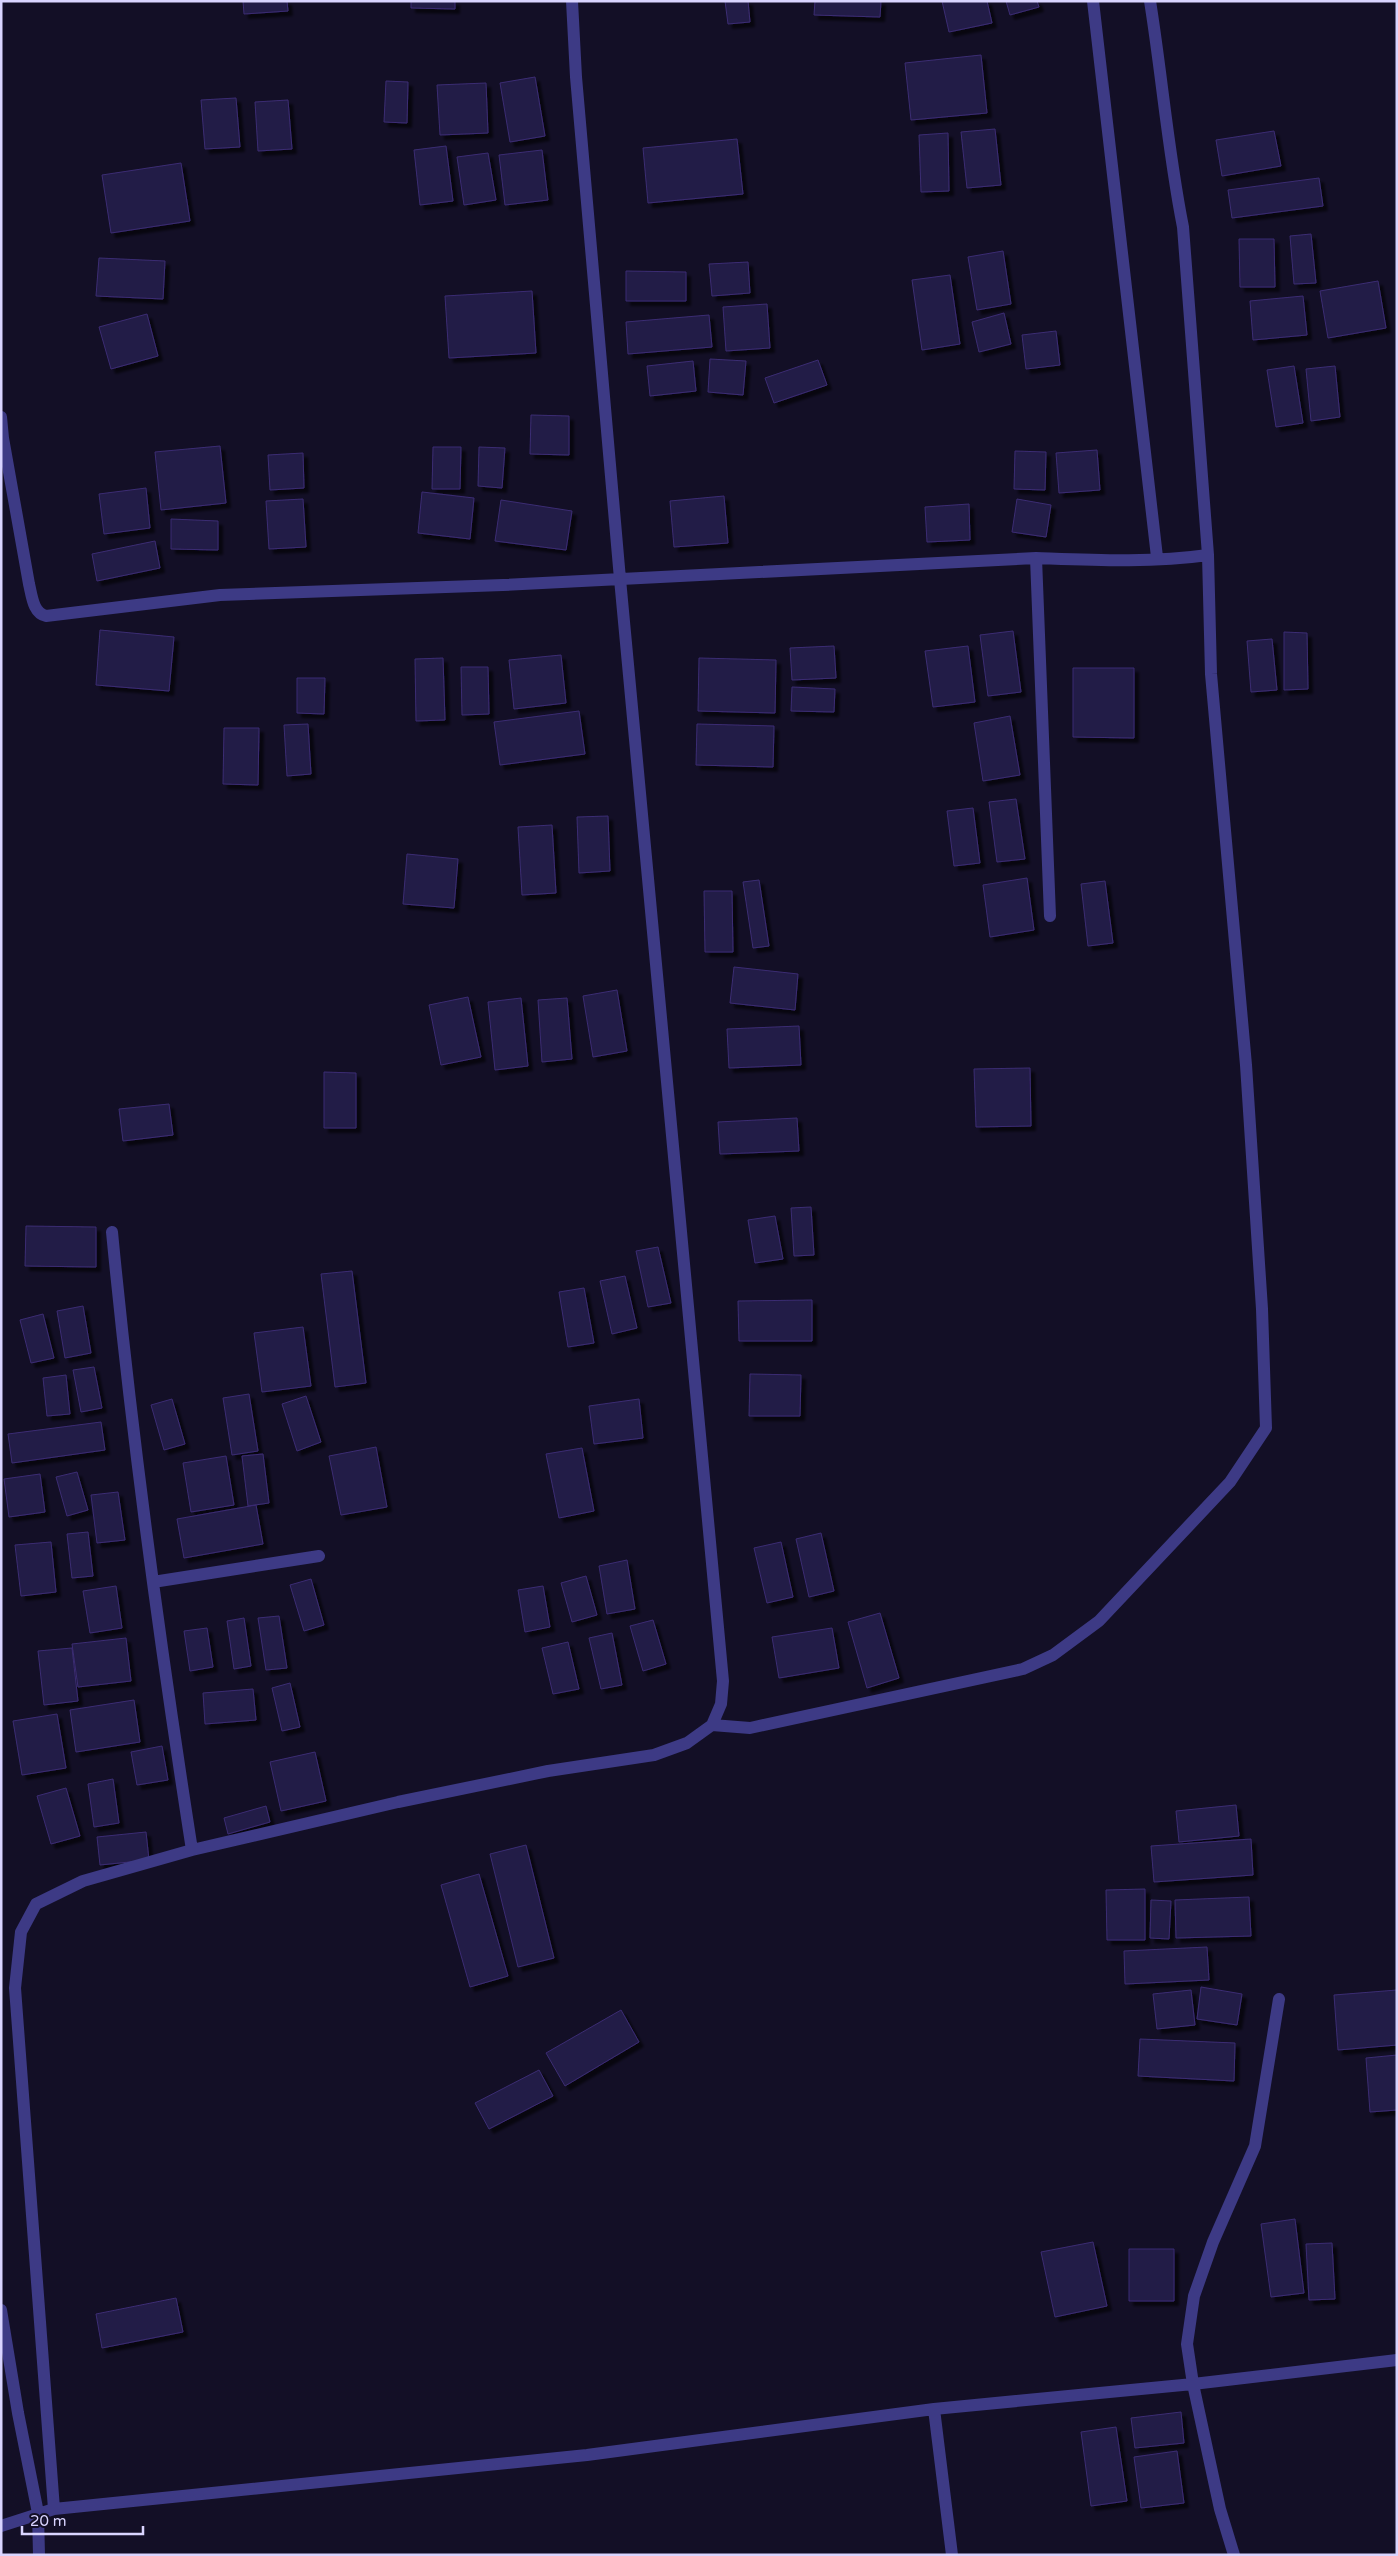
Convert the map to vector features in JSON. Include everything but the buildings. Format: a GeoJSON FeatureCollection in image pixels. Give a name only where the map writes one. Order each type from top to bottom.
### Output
{"type":"FeatureCollection","features":[{"type":"Feature","properties":{"kind":"street"},"geometry":{"type":"LineString","coordinates":[[54,2509],[15,1988],[21,1932],[36,1904],[83,1881],[192,1850],[398,1802],[539,1773],[654,1755],[687,1743],[712,1725],[721,1704],[723,1681],[620,579],[576,78],[572,1]]}},
{"type":"Feature","properties":{"kind":"street"},"geometry":{"type":"LineString","coordinates":[[1093,1],[1157,558]]}},
{"type":"Feature","properties":{"kind":"street"},"geometry":{"type":"LineString","coordinates":[[712,1725],[750,1728],[1014,1671],[1053,1655],[1099,1621],[1166,1552],[1230,1482],[1266,1428],[1262,1309],[1246,1066],[1211,674],[1183,227],[1173,178],[1162,74],[1150,1]]}},
{"type":"Feature","properties":{"kind":"street"},"geometry":{"type":"LineString","coordinates":[[1,417],[3,438],[29,584],[36,608],[41,615],[46,616],[220,596],[620,579],[1036,558],[1101,560],[1172,559],[1203,555]]}},
{"type":"Feature","properties":{"kind":"street"},"geometry":{"type":"LineString","coordinates":[[1036,558],[1050,916]]}},
{"type":"Feature","properties":{"kind":"street"},"geometry":{"type":"LineString","coordinates":[[112,1232],[128,1400],[192,1850]]}},
{"type":"Feature","properties":{"kind":"street"},"geometry":{"type":"LineString","coordinates":[[153,1582],[319,1556]]}},
{"type":"Feature","properties":{"kind":"street"},"geometry":{"type":"LineString","coordinates":[[1234,2555],[1220,2508],[1193,2384],[1188,2344],[1194,2296],[1213,2242],[1254,2146],[1279,1999]]}},
{"type":"Feature","properties":{"kind":"street"},"geometry":{"type":"LineString","coordinates":[[1,2310],[18,2413],[38,2513],[39,2555]]}},
{"type":"Feature","properties":{"kind":"street"},"geometry":{"type":"LineString","coordinates":[[1,2526],[54,2509],[587,2455],[934,2408],[1193,2384],[1397,2360]]}},
{"type":"Feature","properties":{"kind":"street"},"geometry":{"type":"LineString","coordinates":[[934,2408],[952,2555]]}}]}
